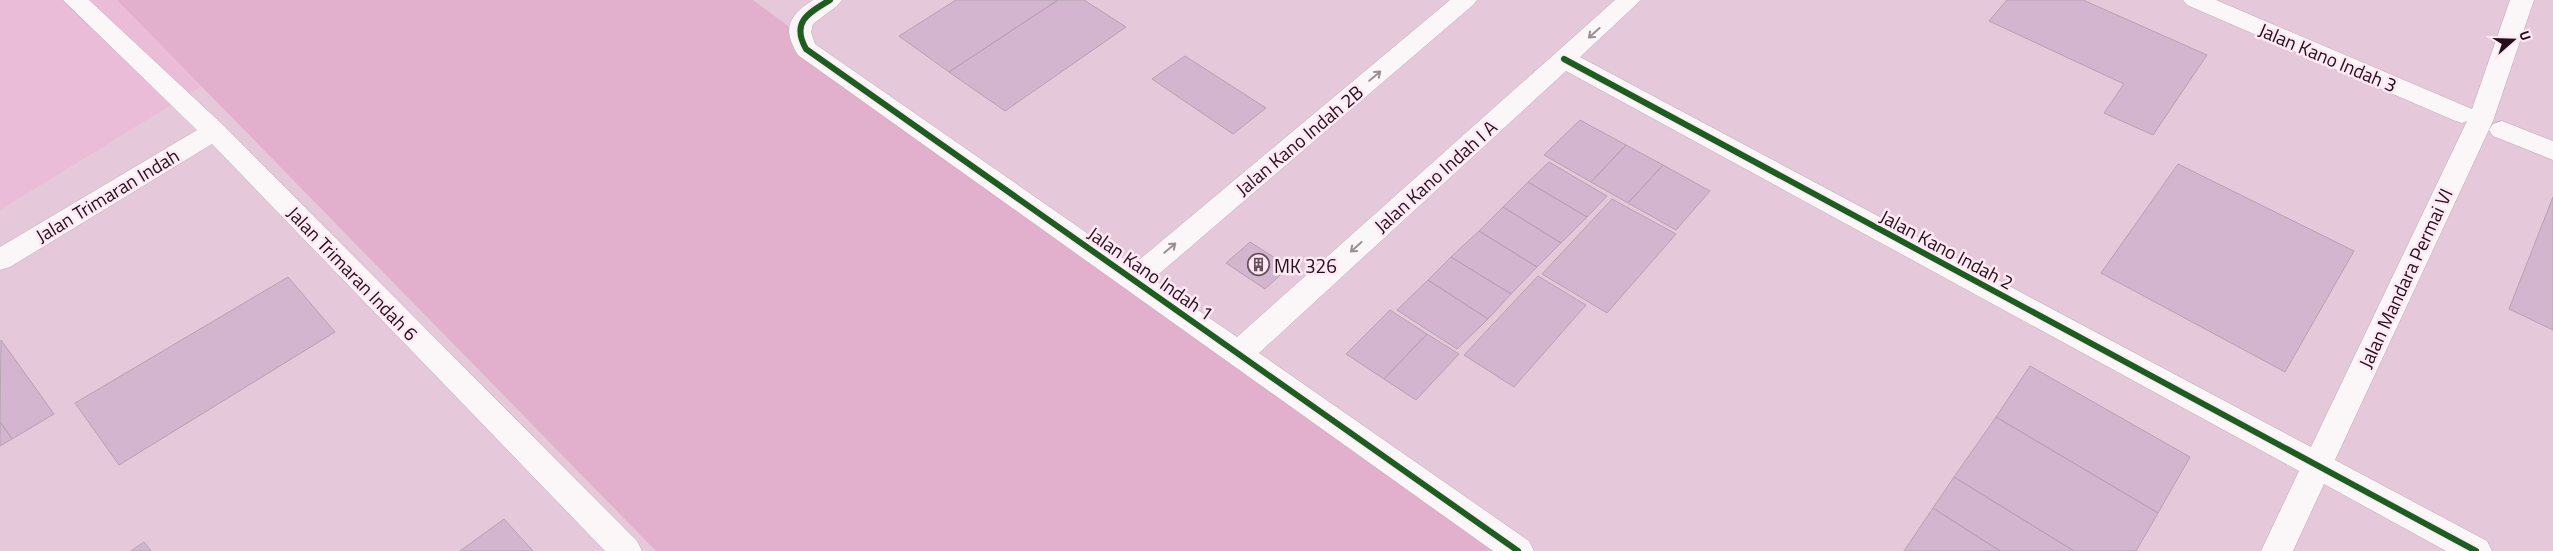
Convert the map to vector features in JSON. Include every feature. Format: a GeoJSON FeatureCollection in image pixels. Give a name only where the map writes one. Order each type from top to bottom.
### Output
{"type":"FeatureCollection","features":[{"type":"Feature","properties":{"kind":"street","name":"Jalan Trimaran Indah 6"},"geometry":{"type":"LineString","coordinates":[[75,0],[214,130],[626,551]]}},
{"type":"Feature","properties":{"kind":"street","name":"Jalan Kano Indah I A"},"geometry":{"type":"LineString","coordinates":[[1239,352],[1630,0]]}},
{"type":"Feature","properties":{"kind":"street","name":"Jalan Kano Indah 3"},"geometry":{"type":"LineString","coordinates":[[2195,0],[2462,114]]}},
{"type":"Feature","properties":{"kind":"street","name":"Jalan Mandara Permai VI"},"geometry":{"type":"LineString","coordinates":[[2277,551],[2480,121],[2522,0]]}},
{"type":"Feature","properties":{"kind":"street","name":"Jalan Kano Indah 2B"},"geometry":{"type":"LineString","coordinates":[[1132,280],[1454,3]]}},
{"type":"Feature","properties":{"kind":"street","name":"Jalan Kano Indah 1"},"geometry":{"type":"LineString","coordinates":[[822,4],[802,20],[798,30],[799,40],[806,49],[1132,280],[1239,352],[1518,551]]}},
{"type":"Feature","properties":{"kind":"street","name":"Jalan Kano Indah 2"},"geometry":{"type":"LineString","coordinates":[[1564,59],[2476,551]]}},
{"type":"Feature","properties":{"kind":"street","name":"Jalan Trimaran Indah"},"geometry":{"type":"LineString","coordinates":[[0,260],[214,130]]}},
{"type":"Feature","properties":{"kind":"street"},"geometry":{"type":"LineString","coordinates":[[2502,130],[2553,151]]}},
{"type":"Feature","properties":{"kind":"shaded area"},"geometry":{"type":"Polygon","coordinates":[[[0,0],[342,0],[0,210],[0,0]]]}},
{"type":"Feature","properties":{"kind":"shaded area"},"geometry":{"type":"Polygon","coordinates":[[[117,0],[753,0],[1497,551],[656,551],[117,0]]]}},
{"type":"Feature","properties":{"kind":"building"},"geometry":{"type":"Polygon","coordinates":[[[956,0],[1058,0],[949,72],[899,36],[956,0]]]}},
{"type":"Feature","properties":{"kind":"building"},"geometry":{"type":"Polygon","coordinates":[[[1058,0],[1084,0],[1126,27],[1005,111],[949,72],[1058,0]]]}},
{"type":"Feature","properties":{"kind":"building"},"geometry":{"type":"Polygon","coordinates":[[[2007,0],[2083,0],[2207,55],[2153,135],[2104,113],[2124,84],[1989,21],[2007,0]]]}},
{"type":"Feature","properties":{"kind":"building"},"geometry":{"type":"Polygon","coordinates":[[[1185,56],[1266,108],[1233,134],[1152,79],[1185,56]]]}},
{"type":"Feature","properties":{"kind":"building"},"geometry":{"type":"Polygon","coordinates":[[[1580,120],[1626,145],[1591,182],[1544,155],[1580,120]]]}},
{"type":"Feature","properties":{"kind":"building"},"geometry":{"type":"Polygon","coordinates":[[[1626,145],[1663,165],[1628,203],[1591,182],[1626,145]]]}},
{"type":"Feature","properties":{"kind":"building"},"geometry":{"type":"Polygon","coordinates":[[[1549,162],[1607,196],[1587,217],[1528,182],[1549,162]]]}},
{"type":"Feature","properties":{"kind":"building"},"geometry":{"type":"Polygon","coordinates":[[[2178,164],[2354,251],[2285,372],[2101,273],[2178,164]]]}},
{"type":"Feature","properties":{"kind":"building"},"geometry":{"type":"Polygon","coordinates":[[[1663,165],[1710,191],[1676,230],[1628,203],[1663,165]]]}},
{"type":"Feature","properties":{"kind":"building"},"geometry":{"type":"Polygon","coordinates":[[[1528,182],[1587,217],[1561,243],[1503,207],[1528,182]]]}},
{"type":"Feature","properties":{"kind":"building"},"geometry":{"type":"Polygon","coordinates":[[[2553,197],[2553,330],[2509,309],[2553,197]]]}},
{"type":"Feature","properties":{"kind":"building"},"geometry":{"type":"Polygon","coordinates":[[[1612,199],[1676,234],[1607,313],[1542,274],[1612,199]]]}},
{"type":"Feature","properties":{"kind":"building"},"geometry":{"type":"Polygon","coordinates":[[[1503,207],[1561,243],[1537,267],[1479,231],[1503,207]]]}},
{"type":"Feature","properties":{"kind":"building"},"geometry":{"type":"Polygon","coordinates":[[[1479,231],[1537,267],[1511,294],[1451,257],[1479,231]]]}},
{"type":"Feature","properties":{"kind":"building","name":"MK 326"},"geometry":{"type":"Polygon","coordinates":[[[1250,242],[1289,267],[1265,289],[1226,263],[1250,242]]]}},
{"type":"Feature","properties":{"kind":"building"},"geometry":{"type":"Polygon","coordinates":[[[1451,257],[1511,294],[1488,319],[1428,280],[1451,257]]]}},
{"type":"Feature","properties":{"kind":"building"},"geometry":{"type":"Polygon","coordinates":[[[1538,276],[1586,305],[1514,387],[1464,355],[1538,276]]]}},
{"type":"Feature","properties":{"kind":"building"},"geometry":{"type":"Polygon","coordinates":[[[288,277],[335,332],[119,465],[75,403],[288,277]]]}},
{"type":"Feature","properties":{"kind":"building"},"geometry":{"type":"Polygon","coordinates":[[[1428,280],[1488,319],[1457,349],[1397,310],[1428,280]]]}},
{"type":"Feature","properties":{"kind":"building"},"geometry":{"type":"Polygon","coordinates":[[[1390,310],[1427,334],[1384,379],[1346,354],[1390,310]]]}},
{"type":"Feature","properties":{"kind":"building"},"geometry":{"type":"Polygon","coordinates":[[[1427,334],[1459,354],[1416,400],[1384,379],[1427,334]]]}},
{"type":"Feature","properties":{"kind":"building"},"geometry":{"type":"Polygon","coordinates":[[[1,340],[54,414],[12,439],[0,422],[1,340]]]}},
{"type":"Feature","properties":{"kind":"building"},"geometry":{"type":"Polygon","coordinates":[[[2030,366],[2190,457],[2158,513],[1996,417],[2030,366]]]}},
{"type":"Feature","properties":{"kind":"building"},"geometry":{"type":"Polygon","coordinates":[[[1996,417],[2158,513],[2136,551],[2074,551],[1954,477],[1996,417]]]}},
{"type":"Feature","properties":{"kind":"building"},"geometry":{"type":"Polygon","coordinates":[[[0,422],[12,439],[0,446],[0,422]]]}},
{"type":"Feature","properties":{"kind":"building"},"geometry":{"type":"Polygon","coordinates":[[[1954,477],[2074,551],[2000,551],[1933,508],[1954,477]]]}},
{"type":"Feature","properties":{"kind":"building"},"geometry":{"type":"Polygon","coordinates":[[[1933,508],[2000,551],[1904,551],[1933,508]]]}},
{"type":"Feature","properties":{"kind":"building"},"geometry":{"type":"Polygon","coordinates":[[[504,519],[533,551],[460,551],[504,519]]]}},
{"type":"Feature","properties":{"kind":"building"},"geometry":{"type":"Polygon","coordinates":[[[144,542],[151,551],[131,551],[144,542]]]}},
{"type":"Feature","properties":{"kind":"cycle path"},"geometry":{"type":"LineString","coordinates":[[830,0],[808,14],[800,26],[801,40],[806,49],[1518,551]]}},
{"type":"Feature","properties":{"kind":"cycle path"},"geometry":{"type":"LineString","coordinates":[[1564,59],[2476,551]]}},
{"type":"Feature","properties":{"kind":"place","name":"MK 326"},"geometry":{"type":"Point","coordinates":[1258,265]}}]}
